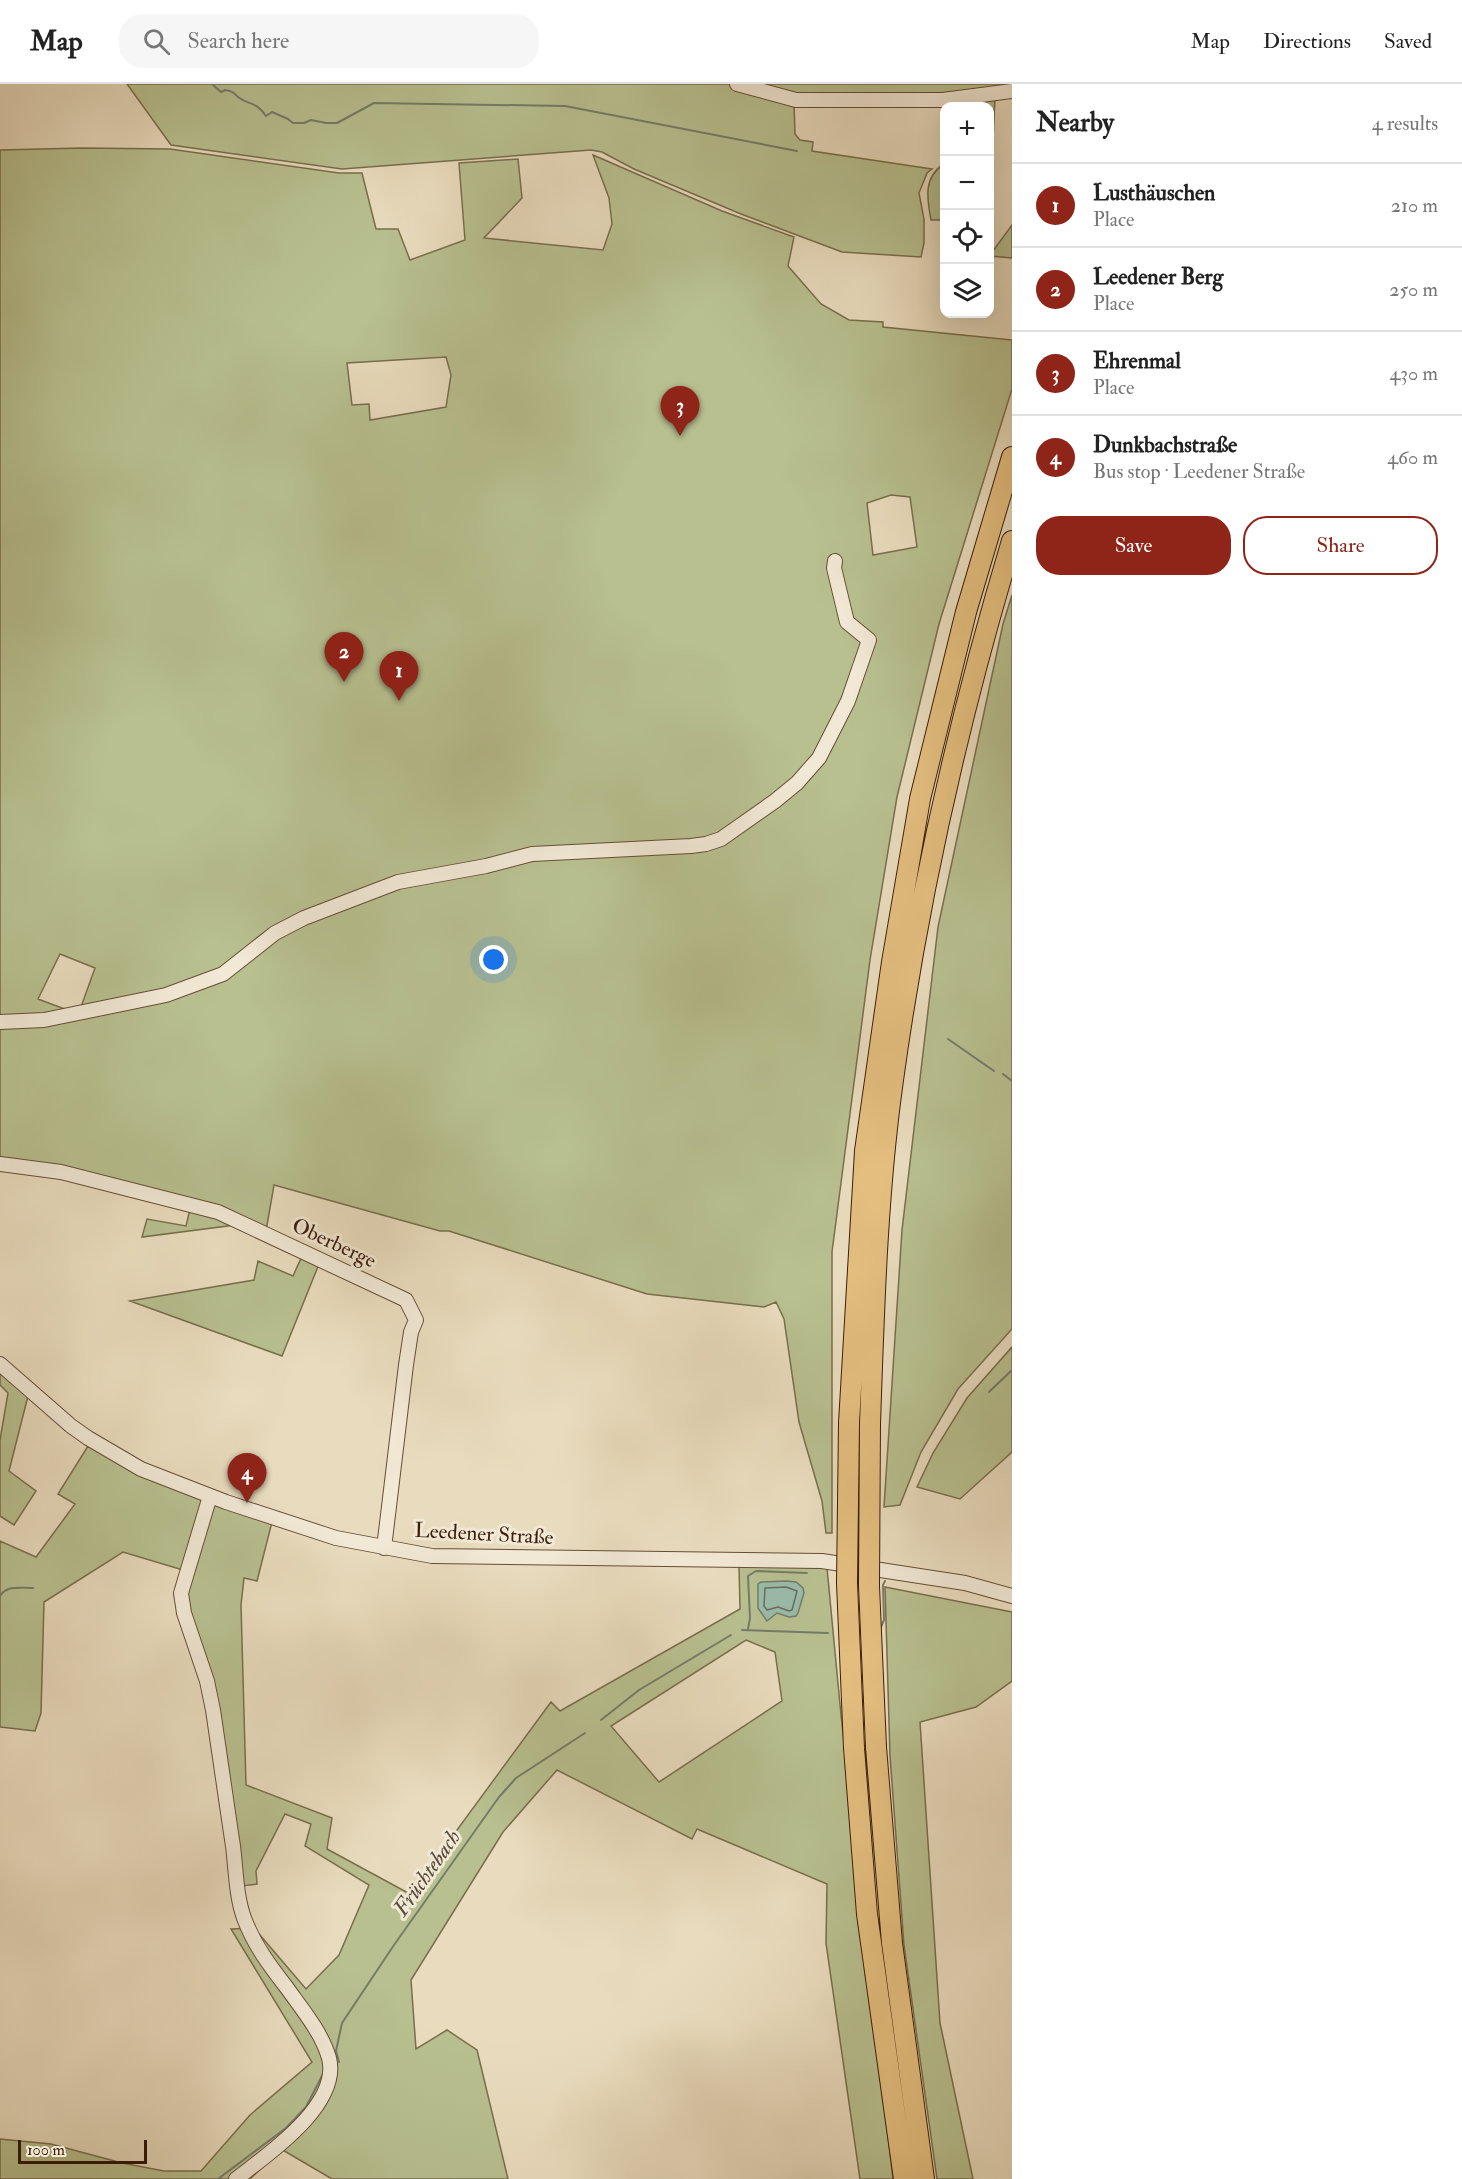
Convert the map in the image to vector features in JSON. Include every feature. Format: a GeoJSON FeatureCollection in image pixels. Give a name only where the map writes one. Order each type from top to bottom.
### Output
{"type":"FeatureCollection","features":[{"type":"Feature","properties":{"kind":"highway"},"geometry":{"type":"LineString","coordinates":[[904,2179],[867,1914],[854,1748],[847,1583],[849,1423],[865,1150],[896,938],[920,799],[966,612],[1012,457]]}},
{"type":"Feature","properties":{"kind":"highway"},"geometry":{"type":"LineString","coordinates":[[924,2179],[891,1943],[876,1747],[869,1586],[870,1424],[881,1192],[896,1059],[944,798],[989,617],[1012,541]]}},
{"type":"Feature","properties":{"kind":"street"},"geometry":{"type":"LineString","coordinates":[[737,84],[796,100],[943,100],[1012,91]]}},
{"type":"Feature","properties":{"kind":"street"},"geometry":{"type":"LineString","coordinates":[[0,1022],[44,1020],[166,995],[224,974],[274,933],[303,918],[398,882],[486,866],[532,854],[691,846],[721,839],[776,801],[796,783],[819,758],[848,701],[869,640],[848,622],[834,568],[835,561]]}},
{"type":"Feature","properties":{"kind":"street","name":"Oberberge"},"geometry":{"type":"LineString","coordinates":[[0,1164],[61,1172],[218,1212],[406,1300],[416,1320],[411,1332],[406,1365],[384,1548]]}},
{"type":"Feature","properties":{"kind":"street","name":"Leedener Straße"},"geometry":{"type":"LineString","coordinates":[[0,1364],[34,1396],[88,1438],[141,1468],[210,1496],[336,1538],[432,1556],[822,1561],[965,1583],[1012,1596]]}},
{"type":"Feature","properties":{"kind":"street"},"geometry":{"type":"LineString","coordinates":[[210,1496],[181,1593],[184,1613],[207,1681],[213,1710],[240,1903],[253,1940],[309,2019],[325,2046],[330,2060],[330,2075],[324,2092],[302,2124],[269,2154],[236,2179]]}},
{"type":"Feature","properties":{"kind":"shaded area"},"geometry":{"type":"Polygon","coordinates":[[[127,84],[731,84],[794,102],[795,134],[800,140],[813,142],[812,151],[932,169],[927,173],[919,193],[924,219],[924,243],[921,257],[842,252],[741,214],[634,169],[602,152],[591,150],[342,169],[171,145],[127,84]]]}},
{"type":"Feature","properties":{"kind":"shaded area"},"geometry":{"type":"Polygon","coordinates":[[[754,84],[1012,84],[1012,89],[941,95],[789,93],[754,84]]]}},
{"type":"Feature","properties":{"kind":"shaded area"},"geometry":{"type":"Polygon","coordinates":[[[995,98],[994,119],[994,102],[950,101],[995,98]]]}},
{"type":"Feature","properties":{"kind":"shaded area"},"geometry":{"type":"Polygon","coordinates":[[[170,149],[339,173],[362,173],[376,229],[398,229],[410,260],[465,240],[459,163],[518,159],[522,198],[484,238],[603,250],[612,224],[609,198],[593,155],[722,211],[794,237],[788,266],[821,304],[849,320],[883,322],[883,327],[1012,340],[1012,389],[939,624],[897,797],[870,960],[832,1252],[832,1533],[826,1533],[822,1501],[799,1422],[784,1319],[776,1302],[764,1307],[647,1294],[449,1231],[440,1231],[274,1185],[266,1231],[0,1159],[0,1027],[77,1018],[95,968],[60,954],[38,999],[70,1011],[0,1020],[0,150],[170,149]],[[446,357],[347,363],[352,405],[369,404],[370,420],[446,407],[451,375],[446,357]],[[891,495],[867,503],[873,555],[917,547],[910,497],[891,495]]]}},
{"type":"Feature","properties":{"kind":"shaded area"},"geometry":{"type":"Polygon","coordinates":[[[940,167],[940,220],[931,220],[928,189],[940,167]]]}},
{"type":"Feature","properties":{"kind":"shaded area"},"geometry":{"type":"Polygon","coordinates":[[[1012,225],[1012,258],[994,256],[994,250],[1012,225]]]}},
{"type":"Feature","properties":{"kind":"shaded area"},"geometry":{"type":"Polygon","coordinates":[[[1012,595],[1012,1329],[958,1389],[921,1452],[900,1505],[884,1507],[902,1230],[938,927],[1003,624],[1012,595]]]}},
{"type":"Feature","properties":{"kind":"shaded area"},"geometry":{"type":"Polygon","coordinates":[[[190,1209],[235,1225],[142,1237],[147,1219],[186,1226],[190,1209]]]}},
{"type":"Feature","properties":{"kind":"shaded area"},"geometry":{"type":"Polygon","coordinates":[[[302,1256],[319,1264],[282,1356],[130,1301],[254,1280],[258,1261],[293,1276],[302,1256]]]}},
{"type":"Feature","properties":{"kind":"shaded area"},"geometry":{"type":"Polygon","coordinates":[[[1012,1347],[1012,1452],[960,1499],[917,1487],[933,1453],[967,1398],[1012,1347]]]}},
{"type":"Feature","properties":{"kind":"shaded area"},"geometry":{"type":"Polygon","coordinates":[[[0,1372],[28,1396],[9,1471],[36,1491],[14,1525],[0,1516],[0,1440],[8,1393],[0,1385],[0,1372]]]}},
{"type":"Feature","properties":{"kind":"shaded area"},"geometry":{"type":"Polygon","coordinates":[[[88,1446],[134,1470],[203,1499],[183,1570],[123,1552],[44,1602],[41,1713],[35,1731],[0,1727],[0,1541],[36,1557],[75,1504],[58,1494],[88,1446]]]}},
{"type":"Feature","properties":{"kind":"shaded area"},"geometry":{"type":"Polygon","coordinates":[[[212,1504],[272,1522],[257,1581],[244,1578],[241,1605],[246,1785],[332,1818],[327,1849],[410,1894],[551,1702],[560,1711],[740,1609],[739,1565],[827,1568],[841,1715],[893,2179],[860,2179],[826,1943],[827,1884],[697,1829],[692,1839],[557,1770],[503,1832],[411,1980],[416,2049],[447,2030],[477,2050],[508,2179],[332,2179],[281,2149],[250,2179],[0,2179],[0,2139],[51,2144],[122,2163],[164,2171],[201,2171],[250,2115],[312,2062],[231,1929],[254,1928],[306,1989],[339,1955],[369,1885],[305,1846],[311,1824],[285,1814],[256,1871],[257,1884],[242,1886],[187,1611],[186,1594],[212,1504]],[[746,1640],[611,1726],[659,1782],[782,1701],[775,1652],[746,1640]]]}},
{"type":"Feature","properties":{"kind":"shaded area"},"geometry":{"type":"Polygon","coordinates":[[[885,1587],[1012,1612],[1012,1681],[976,1707],[920,1722],[940,2023],[973,2179],[937,2179],[904,1945],[890,1756],[885,1587]]]}},
{"type":"Feature","properties":{"kind":"water"},"geometry":{"type":"Polygon","coordinates":[[[796,1582],[803,1588],[804,1593],[798,1613],[796,1616],[789,1617],[777,1613],[767,1621],[758,1608],[758,1584],[796,1582]]]}},
{"type":"Feature","properties":{"kind":"waterway"},"geometry":{"type":"LineString","coordinates":[[212,84],[221,92],[231,91],[266,116],[272,112],[293,123],[304,123],[311,120],[337,123],[374,103],[565,106],[797,151]]}},
{"type":"Feature","properties":{"kind":"waterway"},"geometry":{"type":"LineString","coordinates":[[948,1039],[994,1071]]}},
{"type":"Feature","properties":{"kind":"waterway"},"geometry":{"type":"LineString","coordinates":[[1003,1074],[1012,1081]]}},
{"type":"Feature","properties":{"kind":"waterway"},"geometry":{"type":"LineString","coordinates":[[989,1392],[1012,1370]]}},
{"type":"Feature","properties":{"kind":"waterway"},"geometry":{"type":"LineString","coordinates":[[748,1629],[750,1618],[748,1576],[756,1571],[807,1573]]}},
{"type":"Feature","properties":{"kind":"waterway","name":"Früchtebach"},"geometry":{"type":"LineString","coordinates":[[881,1627],[884,1620],[883,1585],[885,1581]]}},
{"type":"Feature","properties":{"kind":"waterway"},"geometry":{"type":"LineString","coordinates":[[0,1596],[10,1589],[33,1588]]}},
{"type":"Feature","properties":{"kind":"waterway","name":"Früchtebach"},"geometry":{"type":"LineString","coordinates":[[742,1630],[828,1633]]}},
{"type":"Feature","properties":{"kind":"waterway","name":"Früchtebach"},"geometry":{"type":"LineString","coordinates":[[601,1720],[639,1690],[731,1635]]}},
{"type":"Feature","properties":{"kind":"waterway","name":"Früchtebach"},"geometry":{"type":"LineString","coordinates":[[339,2062],[336,2051],[342,2023],[499,1797],[516,1778],[585,1733]]}},
{"type":"Feature","properties":{"kind":"waterway","name":"Früchtebach"},"geometry":{"type":"LineString","coordinates":[[218,2179],[286,2128],[306,2107],[324,2072]]}},
{"type":"Feature","properties":{"kind":"place","name":"Ehrenmal"},"geometry":{"type":"Point","coordinates":[680,436]}},
{"type":"Feature","properties":{"kind":"place","name":"Leedener Berg"},"geometry":{"type":"Point","coordinates":[344,682]}},
{"type":"Feature","properties":{"kind":"place","name":"Lusthäuschen"},"geometry":{"type":"Point","coordinates":[399,701]}},
{"type":"Feature","properties":{"kind":"place","name":"Dunkbachstraße"},"geometry":{"type":"Point","coordinates":[247,1503]}}]}
